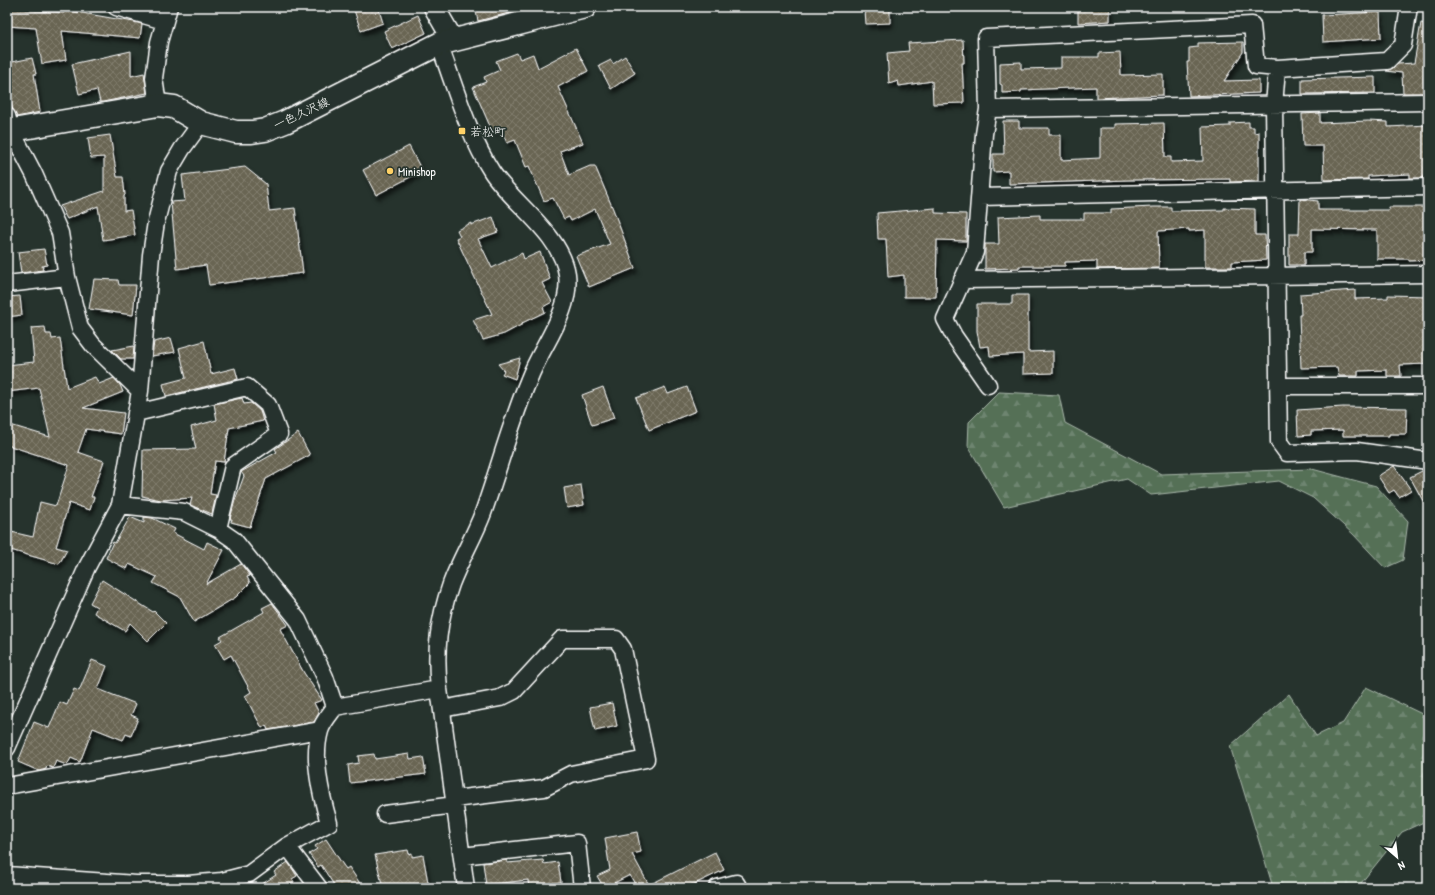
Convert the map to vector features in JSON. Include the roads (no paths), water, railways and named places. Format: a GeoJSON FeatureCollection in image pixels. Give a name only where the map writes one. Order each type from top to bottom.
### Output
{"type":"FeatureCollection","features":[{"type":"Feature","properties":{"kind":"main road","name":"一色久沢線"},"geometry":{"type":"LineString","coordinates":[[8,126],[158,105],[174,107],[201,123],[236,132],[264,130],[285,122],[446,42],[585,7]]}},
{"type":"Feature","properties":{"kind":"street"},"geometry":{"type":"LineString","coordinates":[[116,7],[167,14],[159,42],[154,78],[158,105]]}},
{"type":"Feature","properties":{"kind":"street"},"geometry":{"type":"LineString","coordinates":[[434,7],[477,147],[492,173],[549,236],[562,256],[567,272],[568,288],[558,321],[529,378],[482,515],[451,584],[440,624],[436,658],[439,689],[466,888]]}},
{"type":"Feature","properties":{"kind":"street"},"geometry":{"type":"LineString","coordinates":[[988,385],[954,336],[945,319],[975,252],[988,109],[986,38],[1252,25],[1256,66],[1277,68],[1386,61],[1403,45],[1409,7]]}},
{"type":"Feature","properties":{"kind":"street"},"geometry":{"type":"LineString","coordinates":[[1277,68],[1274,106],[1274,191],[1279,442],[1287,452],[1357,451],[1428,461]]}},
{"type":"Feature","properties":{"kind":"street"},"geometry":{"type":"LineString","coordinates":[[988,109],[1274,106],[1428,102]]}},
{"type":"Feature","properties":{"kind":"street"},"geometry":{"type":"LineString","coordinates":[[7,748],[87,567],[120,504],[140,391],[150,255],[156,222],[169,171],[182,149],[201,123]]}},
{"type":"Feature","properties":{"kind":"street"},"geometry":{"type":"LineString","coordinates":[[8,126],[34,174],[60,233],[67,277],[80,328],[93,345],[140,391]]}},
{"type":"Feature","properties":{"kind":"street"},"geometry":{"type":"LineString","coordinates":[[980,196],[1428,187]]}},
{"type":"Feature","properties":{"kind":"street"},"geometry":{"type":"LineString","coordinates":[[962,280],[1428,274]]}},
{"type":"Feature","properties":{"kind":"street"},"geometry":{"type":"LineString","coordinates":[[7,284],[67,277]]}},
{"type":"Feature","properties":{"kind":"street"},"geometry":{"type":"LineString","coordinates":[[1278,386],[1428,386]]}},
{"type":"Feature","properties":{"kind":"street"},"geometry":{"type":"LineString","coordinates":[[136,412],[246,387],[268,405],[279,434],[233,466],[218,529]]}},
{"type":"Feature","properties":{"kind":"street"},"geometry":{"type":"LineString","coordinates":[[120,504],[184,512],[218,529],[234,540],[298,620],[325,677],[335,707]]}},
{"type":"Feature","properties":{"kind":"street"},"geometry":{"type":"LineString","coordinates":[[385,814],[544,788],[572,774],[646,759],[623,649],[616,639],[562,639],[514,690],[500,698],[442,710]]}},
{"type":"Feature","properties":{"kind":"street"},"geometry":{"type":"LineString","coordinates":[[7,875],[136,884],[188,884],[222,880],[249,874],[288,846],[329,823],[318,779],[318,756],[320,730],[335,707],[439,689]]}},
{"type":"Feature","properties":{"kind":"street"},"geometry":{"type":"LineString","coordinates":[[7,786],[320,730]]}},
{"type":"Feature","properties":{"kind":"street"},"geometry":{"type":"LineString","coordinates":[[462,856],[577,843],[582,888]]}},
{"type":"Feature","properties":{"kind":"street"},"geometry":{"type":"LineString","coordinates":[[288,846],[319,888]]}},
{"type":"Feature","properties":{"kind":"street"},"geometry":{"type":"LineString","coordinates":[[717,888],[736,883],[739,888]]}},
{"type":"Feature","properties":{"kind":"place","name":"若松町"},"geometry":{"type":"Point","coordinates":[462,131]}},
{"type":"Feature","properties":{"kind":"place","name":"Minishop"},"geometry":{"type":"Point","coordinates":[390,171]}}]}
